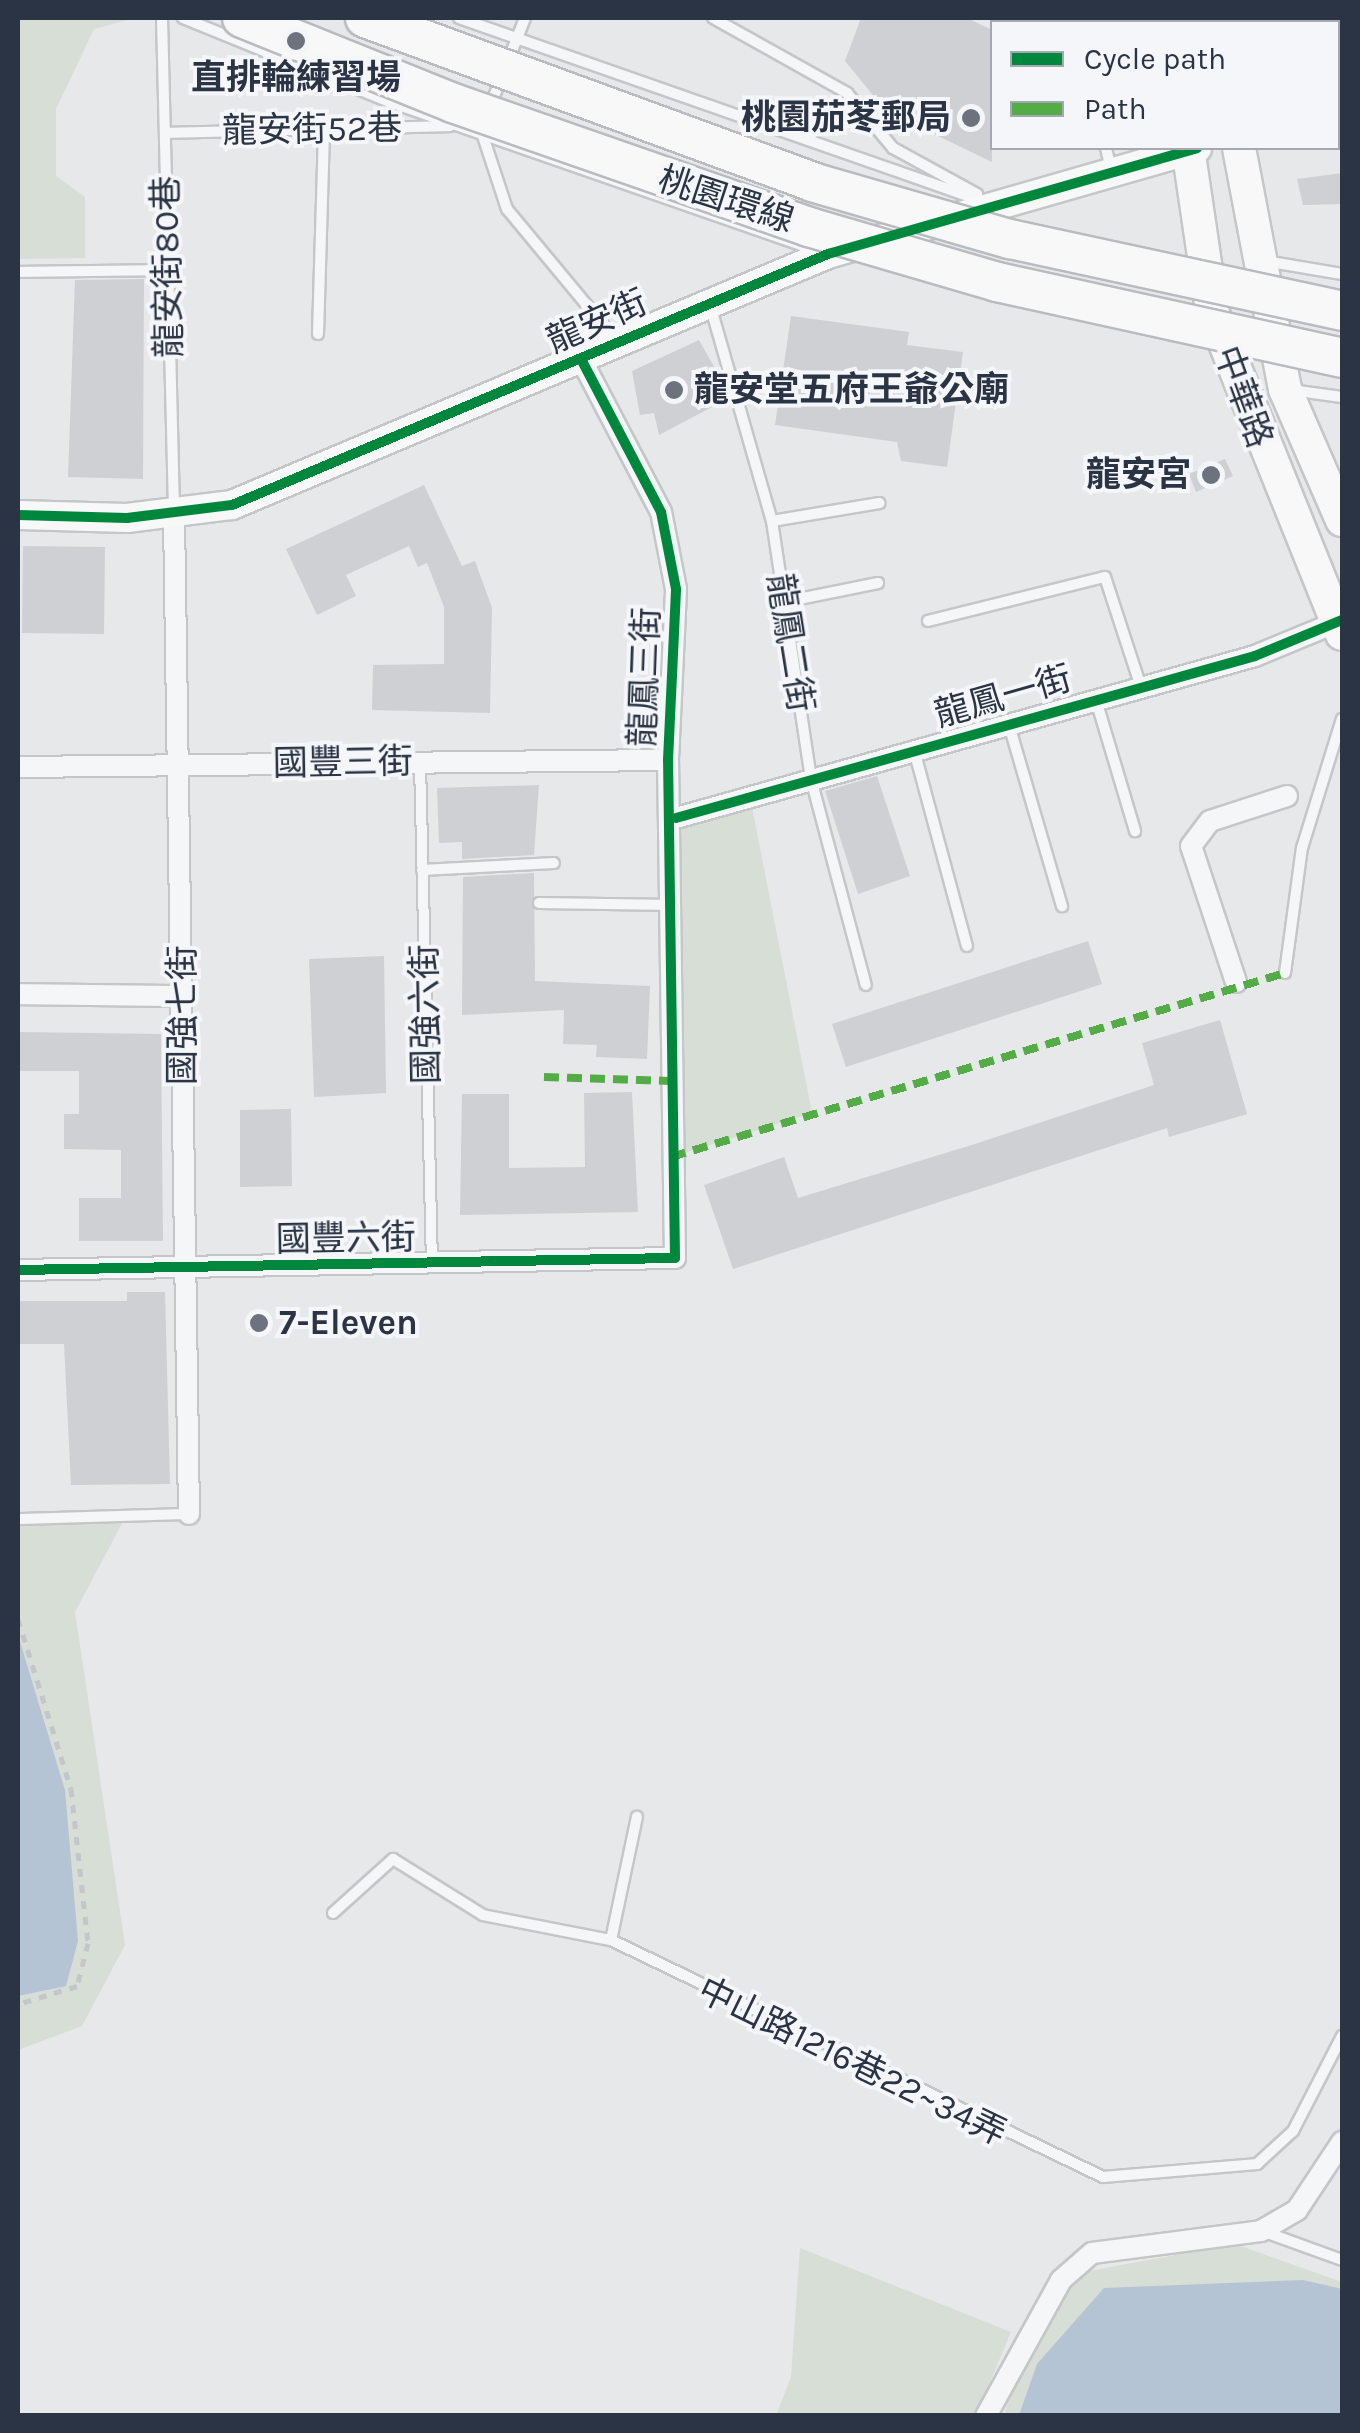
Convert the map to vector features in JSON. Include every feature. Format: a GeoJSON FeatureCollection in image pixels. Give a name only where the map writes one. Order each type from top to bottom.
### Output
{"type":"FeatureCollection","features":[{"type":"Feature","properties":{"kind":"highway","name":"桃園環線"},"geometry":{"type":"LineString","coordinates":[[242,18],[488,116],[809,227],[997,282],[1342,358]]}},
{"type":"Feature","properties":{"kind":"highway","name":"桃園環線"},"geometry":{"type":"LineString","coordinates":[[365,18],[812,182],[1010,239],[1342,311]]}},
{"type":"Feature","properties":{"kind":"main road","name":"中華路"},"geometry":{"type":"LineString","coordinates":[[1191,150],[1212,312],[1341,625]]}},
{"type":"Feature","properties":{"kind":"main road","name":"中華路"},"geometry":{"type":"LineString","coordinates":[[1239,150],[1256,259],[1286,389],[1342,520]]}},
{"type":"Feature","properties":{"kind":"street","name":"龍安街"},"geometry":{"type":"LineString","coordinates":[[18,515],[174,516],[336,466],[709,302],[828,254],[1004,209],[1109,161],[1178,150]]}},
{"type":"Feature","properties":{"kind":"street","name":"龍鳳三街"},"geometry":{"type":"LineString","coordinates":[[581,359],[662,512],[676,589],[668,760],[676,818],[676,1258]]}},
{"type":"Feature","properties":{"kind":"street","name":"國強七街"},"geometry":{"type":"LineString","coordinates":[[174,516],[184,766],[182,996],[189,1514]]}},
{"type":"Feature","properties":{"kind":"street","name":"龍鳳一街"},"geometry":{"type":"LineString","coordinates":[[676,818],[1141,687],[1341,625]]}},
{"type":"Feature","properties":{"kind":"street","name":"國豐三街"},"geometry":{"type":"LineString","coordinates":[[18,767],[668,760]]}},
{"type":"Feature","properties":{"kind":"street"},"geometry":{"type":"LineString","coordinates":[[1236,982],[1191,846],[1210,821],[1287,796]]}},
{"type":"Feature","properties":{"kind":"street"},"geometry":{"type":"LineString","coordinates":[[18,994],[182,996]]}},
{"type":"Feature","properties":{"kind":"street","name":"國豐六街"},"geometry":{"type":"LineString","coordinates":[[18,1270],[432,1266],[676,1258]]}},
{"type":"Feature","properties":{"kind":"street"},"geometry":{"type":"LineString","coordinates":[[986,2416],[1061,2280],[1092,2253],[1262,2231],[1297,2210],[1342,2142]]}},
{"type":"Feature","properties":{"kind":"lane","name":"龍安街80巷"},"geometry":{"type":"LineString","coordinates":[[162,18],[165,270],[174,516]]}},
{"type":"Feature","properties":{"kind":"lane"},"geometry":{"type":"LineString","coordinates":[[184,18],[458,126],[828,254]]}},
{"type":"Feature","properties":{"kind":"lane"},"geometry":{"type":"LineString","coordinates":[[459,18],[512,40],[1004,209]]}},
{"type":"Feature","properties":{"kind":"lane"},"geometry":{"type":"LineString","coordinates":[[525,18],[512,40],[480,134],[507,209],[618,342]]}},
{"type":"Feature","properties":{"kind":"lane"},"geometry":{"type":"LineString","coordinates":[[713,18],[847,93],[893,148],[1004,209]]}},
{"type":"Feature","properties":{"kind":"lane","name":"龍安街52巷"},"geometry":{"type":"LineString","coordinates":[[166,133],[458,126]]}},
{"type":"Feature","properties":{"kind":"lane"},"geometry":{"type":"LineString","coordinates":[[318,334],[324,130]]}},
{"type":"Feature","properties":{"kind":"lane"},"geometry":{"type":"LineString","coordinates":[[1256,259],[1342,274]]}},
{"type":"Feature","properties":{"kind":"lane"},"geometry":{"type":"LineString","coordinates":[[18,272],[165,270]]}},
{"type":"Feature","properties":{"kind":"lane","name":"龍鳳二街"},"geometry":{"type":"LineString","coordinates":[[709,302],[772,520],[811,779],[866,985]]}},
{"type":"Feature","properties":{"kind":"lane"},"geometry":{"type":"LineString","coordinates":[[1286,389],[1342,397]]}},
{"type":"Feature","properties":{"kind":"lane"},"geometry":{"type":"LineString","coordinates":[[772,520],[880,503]]}},
{"type":"Feature","properties":{"kind":"lane"},"geometry":{"type":"LineString","coordinates":[[928,621],[1104,577],[1141,687]]}},
{"type":"Feature","properties":{"kind":"lane"},"geometry":{"type":"LineString","coordinates":[[784,602],[878,584]]}},
{"type":"Feature","properties":{"kind":"lane"},"geometry":{"type":"LineString","coordinates":[[1096,700],[1135,832]]}},
{"type":"Feature","properties":{"kind":"lane"},"geometry":{"type":"LineString","coordinates":[[1286,972],[1302,848],[1342,720]]}},
{"type":"Feature","properties":{"kind":"lane"},"geometry":{"type":"LineString","coordinates":[[1009,724],[1062,906]]}},
{"type":"Feature","properties":{"kind":"lane"},"geometry":{"type":"LineString","coordinates":[[914,750],[968,946]]}},
{"type":"Feature","properties":{"kind":"lane","name":"國強六街"},"geometry":{"type":"LineString","coordinates":[[420,762],[432,1266]]}},
{"type":"Feature","properties":{"kind":"lane"},"geometry":{"type":"LineString","coordinates":[[422,870],[554,863]]}},
{"type":"Feature","properties":{"kind":"lane"},"geometry":{"type":"LineString","coordinates":[[540,903],[674,905]]}},
{"type":"Feature","properties":{"kind":"lane"},"geometry":{"type":"LineString","coordinates":[[18,1519],[189,1514]]}},
{"type":"Feature","properties":{"kind":"lane"},"geometry":{"type":"LineString","coordinates":[[610,1940],[637,1817]]}},
{"type":"Feature","properties":{"kind":"lane","name":"中山路1216巷22~34弄"},"geometry":{"type":"LineString","coordinates":[[333,1913],[393,1859],[484,1914],[610,1940],[1068,2167],[1103,2176],[1257,2164],[1293,2131],[1342,2036]]}},
{"type":"Feature","properties":{"kind":"lane"},"geometry":{"type":"LineString","coordinates":[[1262,2231],[1342,2260]]}},
{"type":"Feature","properties":{"kind":"path"},"geometry":{"type":"LineString","coordinates":[[18,1618],[71,1788],[88,1943],[77,1986],[18,2004]]}},
{"type":"Feature","properties":{"kind":"shaded area"},"geometry":{"type":"Polygon","coordinates":[[[18,18],[135,18],[94,29],[56,109],[56,176],[85,197],[85,258],[18,259],[18,18]]]}},
{"type":"Feature","properties":{"kind":"shaded area"},"geometry":{"type":"Polygon","coordinates":[[[750,797],[812,1113],[671,1157],[676,818],[750,797]]]}},
{"type":"Feature","properties":{"kind":"shaded area"},"geometry":{"type":"Polygon","coordinates":[[[126,1516],[75,1612],[125,1945],[82,2026],[18,2050],[18,1520],[126,1516]]]}},
{"type":"Feature","properties":{"kind":"shaded area"},"geometry":{"type":"Polygon","coordinates":[[[1235,2244],[1342,2282],[1342,2415],[1004,2416],[1014,2380],[1078,2273],[1235,2244]]]}},
{"type":"Feature","properties":{"kind":"shaded area"},"geometry":{"type":"Polygon","coordinates":[[[800,2248],[1011,2332],[976,2415],[776,2416],[791,2377],[800,2248]]]}},
{"type":"Feature","properties":{"kind":"water"},"geometry":{"type":"Polygon","coordinates":[[[18,1635],[65,1790],[78,1941],[66,1986],[18,1996],[18,1635]]]}},
{"type":"Feature","properties":{"kind":"water"},"geometry":{"type":"Polygon","coordinates":[[[1303,2280],[1342,2289],[1342,2415],[1019,2415],[1037,2364],[1104,2288],[1303,2280]]]}},
{"type":"Feature","properties":{"kind":"building"},"geometry":{"type":"Polygon","coordinates":[[[861,18],[967,18],[990,29],[992,162],[886,111],[845,61],[861,18]]]}},
{"type":"Feature","properties":{"kind":"building"},"geometry":{"type":"Polygon","coordinates":[[[1342,173],[1342,204],[1303,205],[1297,179],[1342,173]]]}},
{"type":"Feature","properties":{"kind":"building"},"geometry":{"type":"Polygon","coordinates":[[[144,279],[143,479],[68,477],[75,280],[144,279]]]}},
{"type":"Feature","properties":{"kind":"building"},"geometry":{"type":"Polygon","coordinates":[[[791,316],[909,332],[907,345],[963,352],[947,467],[901,461],[897,442],[775,425],[791,316]]]}},
{"type":"Feature","properties":{"kind":"building","name":"龍安堂五府王爺公廟"},"geometry":{"type":"Polygon","coordinates":[[[699,340],[721,379],[708,387],[712,407],[659,435],[654,413],[640,415],[632,371],[699,340]]]}},
{"type":"Feature","properties":{"kind":"building","name":"龍安宮"},"geometry":{"type":"Polygon","coordinates":[[[1225,459],[1233,476],[1196,492],[1189,474],[1225,459]]]}},
{"type":"Feature","properties":{"kind":"building"},"geometry":{"type":"Polygon","coordinates":[[[424,485],[462,566],[475,561],[492,608],[490,713],[372,710],[373,665],[444,664],[444,607],[427,563],[418,567],[409,546],[346,575],[356,596],[317,615],[286,549],[424,485]]]}},
{"type":"Feature","properties":{"kind":"building"},"geometry":{"type":"Polygon","coordinates":[[[23,546],[105,547],[104,634],[22,633],[23,546]]]}},
{"type":"Feature","properties":{"kind":"building"},"geometry":{"type":"Polygon","coordinates":[[[877,776],[910,876],[858,894],[825,791],[877,776]]]}},
{"type":"Feature","properties":{"kind":"building"},"geometry":{"type":"Polygon","coordinates":[[[539,785],[534,855],[462,859],[462,842],[439,843],[437,788],[539,785]]]}},
{"type":"Feature","properties":{"kind":"building"},"geometry":{"type":"Polygon","coordinates":[[[534,873],[535,981],[650,986],[647,1059],[596,1057],[597,1045],[563,1044],[564,1010],[462,1015],[463,877],[534,873]]]}},
{"type":"Feature","properties":{"kind":"building"},"geometry":{"type":"Polygon","coordinates":[[[1088,941],[1102,984],[846,1067],[832,1024],[1088,941]]]}},
{"type":"Feature","properties":{"kind":"building"},"geometry":{"type":"Polygon","coordinates":[[[384,956],[386,1093],[314,1097],[309,959],[384,956]]]}},
{"type":"Feature","properties":{"kind":"building"},"geometry":{"type":"Polygon","coordinates":[[[1220,1020],[1247,1114],[1169,1137],[1167,1128],[733,1269],[704,1185],[784,1157],[798,1198],[975,1144],[1154,1085],[1142,1043],[1220,1020]]]}},
{"type":"Feature","properties":{"kind":"building"},"geometry":{"type":"Polygon","coordinates":[[[18,1032],[161,1034],[163,1241],[79,1241],[79,1198],[121,1198],[121,1150],[64,1149],[64,1114],[79,1114],[79,1071],[18,1071],[18,1032]]]}},
{"type":"Feature","properties":{"kind":"building"},"geometry":{"type":"Polygon","coordinates":[[[632,1092],[638,1212],[460,1215],[462,1094],[509,1094],[509,1168],[585,1167],[584,1093],[632,1092]]]}},
{"type":"Feature","properties":{"kind":"building"},"geometry":{"type":"Polygon","coordinates":[[[291,1109],[292,1186],[240,1187],[240,1110],[291,1109]]]}},
{"type":"Feature","properties":{"kind":"building"},"geometry":{"type":"Polygon","coordinates":[[[127,1292],[165,1292],[170,1484],[71,1485],[64,1344],[18,1344],[18,1301],[127,1301],[127,1292]]]}},
{"type":"Feature","properties":{"kind":"marked path"},"geometry":{"type":"LineString","coordinates":[[671,1157],[1285,973]]}},
{"type":"Feature","properties":{"kind":"marked path"},"geometry":{"type":"LineString","coordinates":[[544,1077],[672,1081]]}},
{"type":"Feature","properties":{"kind":"cycle path"},"geometry":{"type":"LineString","coordinates":[[18,515],[127,518],[232,505],[828,254],[1190,150]]}},
{"type":"Feature","properties":{"kind":"cycle path"},"geometry":{"type":"LineString","coordinates":[[18,1270],[675,1258],[668,760],[676,589],[661,512],[581,359]]}},
{"type":"Feature","properties":{"kind":"cycle path"},"geometry":{"type":"LineString","coordinates":[[676,818],[1255,656],[1342,620]]}},
{"type":"Feature","properties":{"kind":"place","name":"直排輪練習場"},"geometry":{"type":"Point","coordinates":[296,41]}},
{"type":"Feature","properties":{"kind":"place","name":"桃園茄苳郵局"},"geometry":{"type":"Point","coordinates":[971,118]}},
{"type":"Feature","properties":{"kind":"place","name":"龍安堂五府王爺公廟"},"geometry":{"type":"Point","coordinates":[674,390]}},
{"type":"Feature","properties":{"kind":"place","name":"龍安宮"},"geometry":{"type":"Point","coordinates":[1211,475]}},
{"type":"Feature","properties":{"kind":"place","name":"7-Eleven"},"geometry":{"type":"Point","coordinates":[259,1323]}}]}
